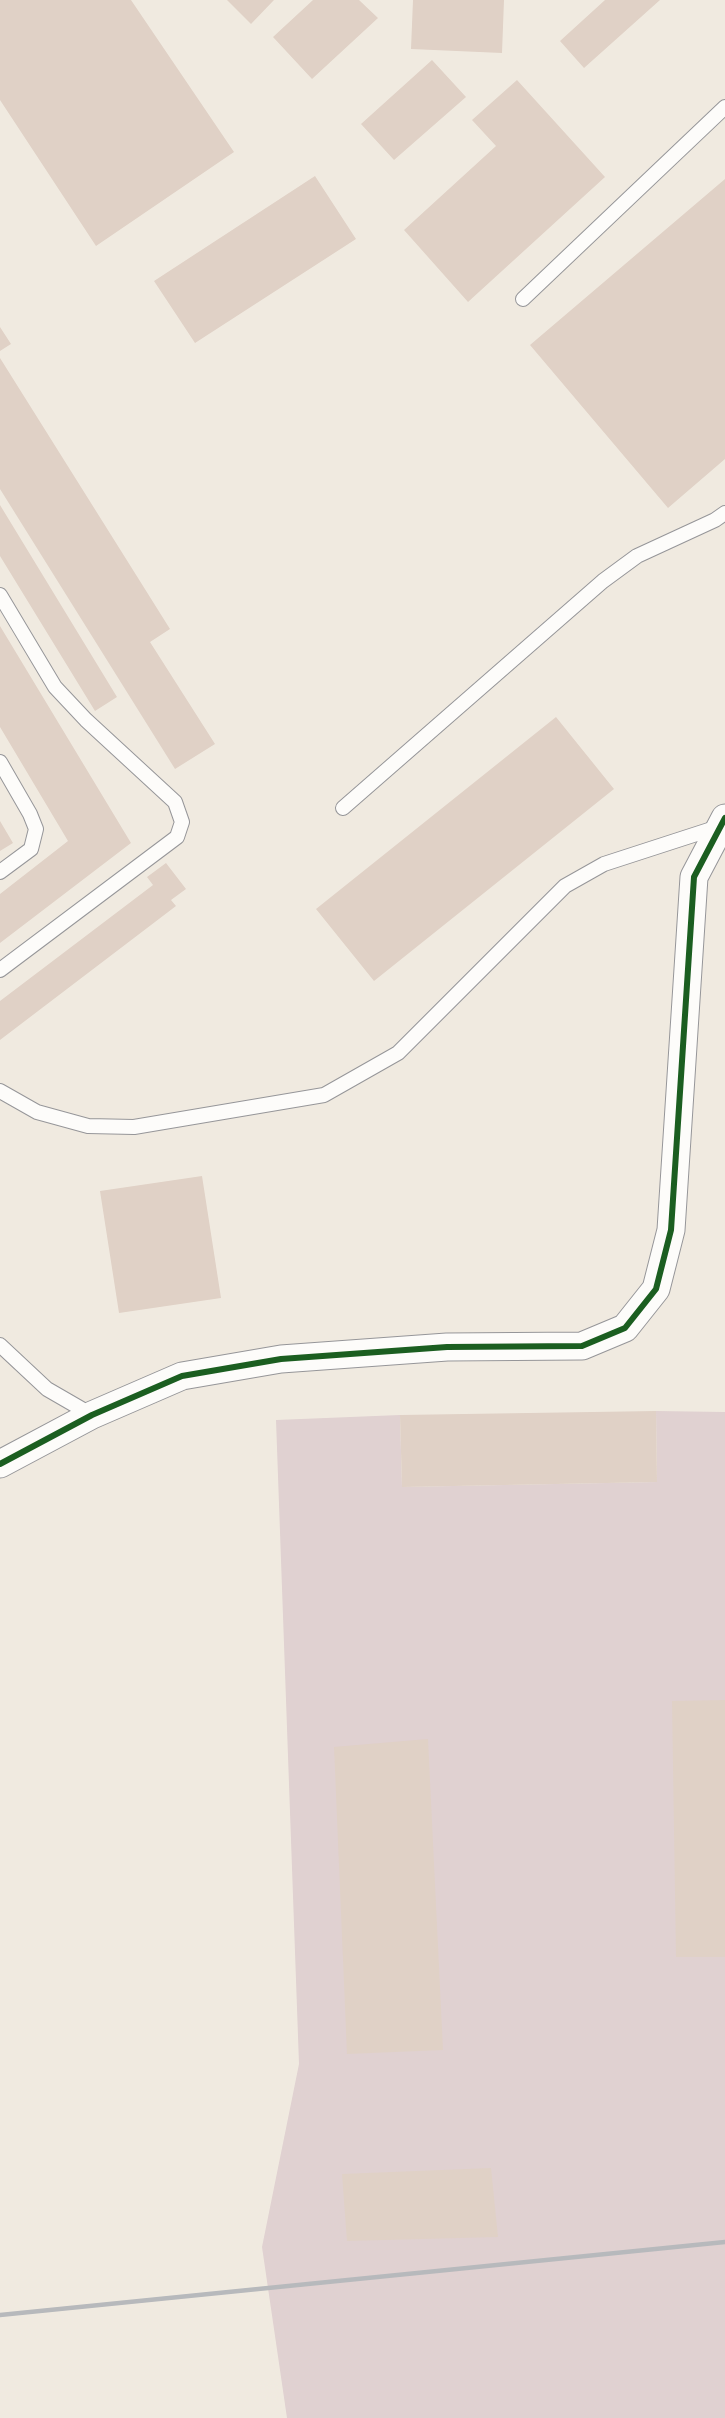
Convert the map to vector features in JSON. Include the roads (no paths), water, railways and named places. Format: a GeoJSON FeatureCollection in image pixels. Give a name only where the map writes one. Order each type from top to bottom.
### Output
{"type":"FeatureCollection","features":[{"type":"Feature","properties":{"kind":"street"},"geometry":{"type":"LineString","coordinates":[[0,1464],[92,1415],[182,1376],[281,1359],[447,1347],[582,1346],[625,1328],[656,1289],[671,1230],[694,877],[723,822]]}},
{"type":"Feature","properties":{"kind":"lane"},"geometry":{"type":"LineString","coordinates":[[523,299],[725,107]]}},
{"type":"Feature","properties":{"kind":"lane"},"geometry":{"type":"LineString","coordinates":[[343,808],[603,581],[637,556],[715,520],[725,513]]}},
{"type":"Feature","properties":{"kind":"lane"},"geometry":{"type":"LineString","coordinates":[[0,595],[55,687],[86,720],[176,802],[182,822],[177,837],[0,970]]}},
{"type":"Feature","properties":{"kind":"lane"},"geometry":{"type":"LineString","coordinates":[[0,762],[6,785],[30,814],[36,829],[31,849],[0,872]]}},
{"type":"Feature","properties":{"kind":"lane"},"geometry":{"type":"LineString","coordinates":[[0,1091],[37,1112],[47,1115],[88,1126],[134,1128],[324,1095],[398,1053],[565,886],[604,864],[723,822]]}},
{"type":"Feature","properties":{"kind":"lane"},"geometry":{"type":"LineString","coordinates":[[0,1345],[48,1389],[92,1415]]}},
{"type":"Feature","properties":{"kind":"railway"},"geometry":{"type":"LineString","coordinates":[[0,2315],[725,2242]]}}]}
